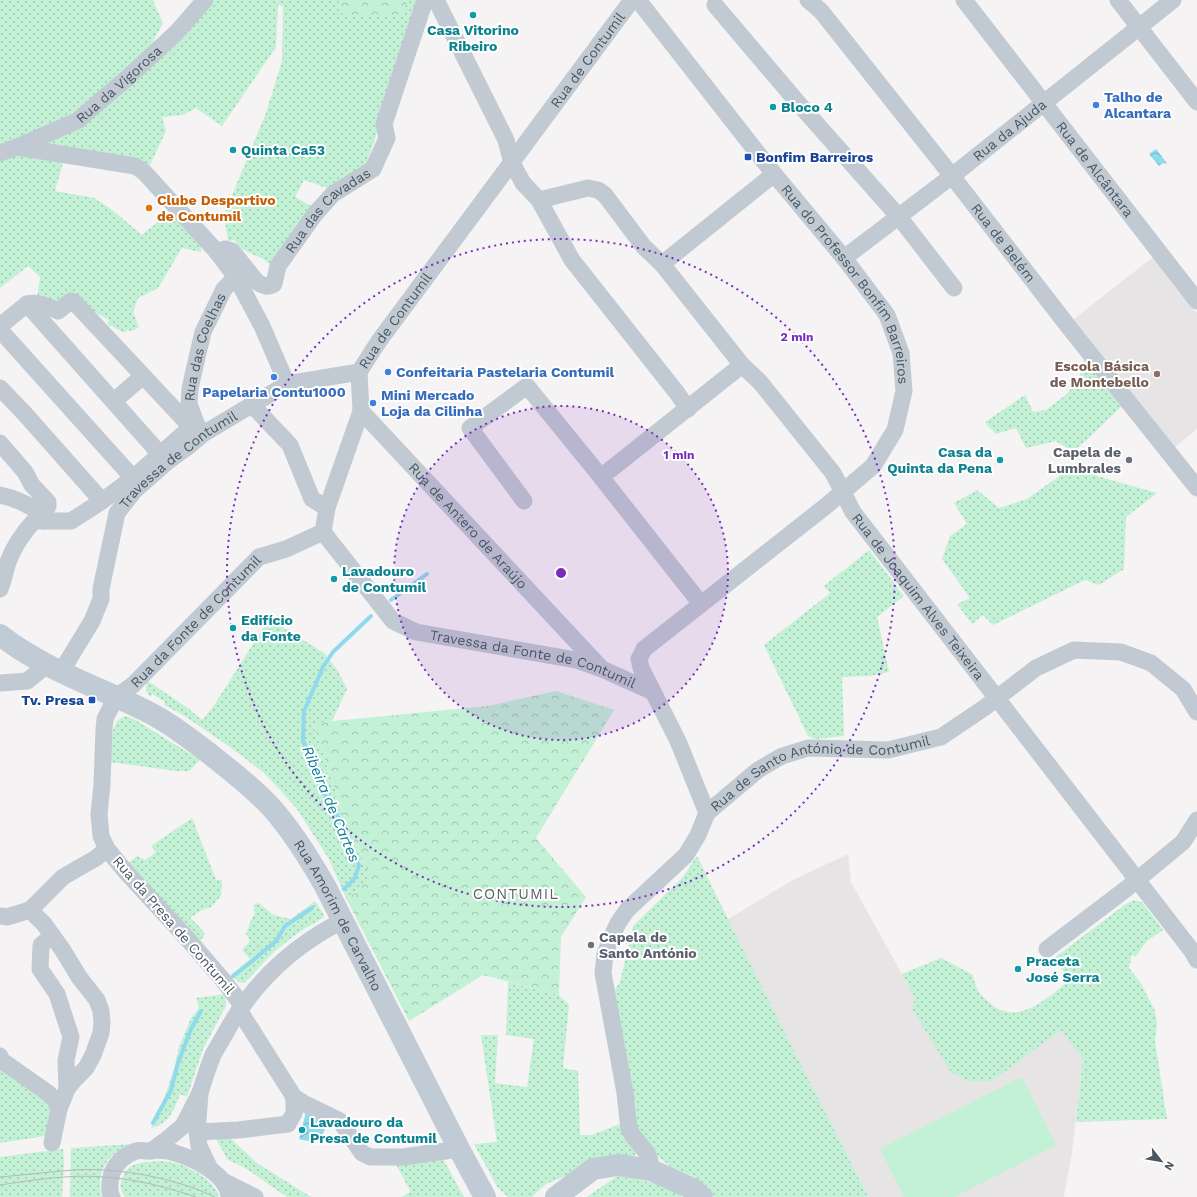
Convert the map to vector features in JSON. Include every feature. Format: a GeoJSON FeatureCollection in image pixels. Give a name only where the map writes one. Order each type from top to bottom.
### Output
{"type":"FeatureCollection","features":[{"type":"Feature","properties":{"kind":"street","name":"Rua da Vigorosa"},"geometry":{"type":"LineString","coordinates":[[17,147],[77,121],[171,38],[205,0]]}},
{"type":"Feature","properties":{"kind":"street","name":"Rua das Cavadas"},"geometry":{"type":"LineString","coordinates":[[217,252],[225,249],[232,251],[257,282],[269,287],[274,284],[278,266],[332,194],[373,168],[387,138],[384,124],[426,0]]}},
{"type":"Feature","properties":{"kind":"street"},"geometry":{"type":"LineString","coordinates":[[436,0],[506,140],[512,163],[523,183],[540,200],[572,260],[688,409]]}},
{"type":"Feature","properties":{"kind":"street","name":"Rua de Contumil"},"geometry":{"type":"LineString","coordinates":[[287,384],[360,372],[379,341],[632,0]]}},
{"type":"Feature","properties":{"kind":"street","name":"Rua do Professor Bonfim Barreiros"},"geometry":{"type":"LineString","coordinates":[[638,0],[774,174],[844,258],[887,315],[901,353],[904,391],[894,430],[873,466],[842,493],[644,649],[639,659],[641,668],[653,692]]}},
{"type":"Feature","properties":{"kind":"street","name":"Rua de Belém"},"geometry":{"type":"LineString","coordinates":[[808,0],[821,11],[1197,488]]}},
{"type":"Feature","properties":{"kind":"street","name":"Rua de Alcântara"},"geometry":{"type":"LineString","coordinates":[[964,0],[1197,302]]}},
{"type":"Feature","properties":{"kind":"street"},"geometry":{"type":"LineString","coordinates":[[1118,0],[1197,102]]}},
{"type":"Feature","properties":{"kind":"street","name":"Rua da Ajuda"},"geometry":{"type":"LineString","coordinates":[[844,258],[952,176],[1138,27],[1174,0]]}},
{"type":"Feature","properties":{"kind":"street"},"geometry":{"type":"LineString","coordinates":[[715,5],[804,110],[899,217],[954,288]]}},
{"type":"Feature","properties":{"kind":"street"},"geometry":{"type":"LineString","coordinates":[[0,153],[17,147],[135,166],[144,172],[217,252],[236,277],[262,326],[287,384]]}},
{"type":"Feature","properties":{"kind":"street"},"geometry":{"type":"LineString","coordinates":[[662,264],[774,174]]}},
{"type":"Feature","properties":{"kind":"street","name":"Rua de Joaquim Alves Teixeira"},"geometry":{"type":"LineString","coordinates":[[540,200],[588,188],[598,190],[605,195],[644,247],[662,264],[742,365],[760,382],[833,474],[853,512],[998,699]]}},
{"type":"Feature","properties":{"kind":"street","name":"Rua das Coelhas"},"geometry":{"type":"LineString","coordinates":[[196,428],[189,404],[190,389],[203,332],[224,289],[236,277]]}},
{"type":"Feature","properties":{"kind":"street"},"geometry":{"type":"LineString","coordinates":[[0,326],[27,304],[38,304],[58,311],[71,301],[74,302],[142,376],[196,428],[160,454],[133,478],[102,501],[71,521],[43,517],[22,501],[0,495]]}},
{"type":"Feature","properties":{"kind":"street"},"geometry":{"type":"LineString","coordinates":[[27,304],[160,454]]}},
{"type":"Feature","properties":{"kind":"street"},"geometry":{"type":"LineString","coordinates":[[0,330],[133,478]]}},
{"type":"Feature","properties":{"kind":"street"},"geometry":{"type":"LineString","coordinates":[[601,477],[742,365]]}},
{"type":"Feature","properties":{"kind":"street"},"geometry":{"type":"LineString","coordinates":[[323,532],[327,508],[361,411],[360,372]]}},
{"type":"Feature","properties":{"kind":"street"},"geometry":{"type":"LineString","coordinates":[[114,401],[142,376]]}},
{"type":"Feature","properties":{"kind":"street","name":"Travessa de Contumil"},"geometry":{"type":"LineString","coordinates":[[54,669],[92,621],[101,599],[101,589],[117,513],[135,490],[167,462],[189,446],[196,428],[252,405],[287,384]]}},
{"type":"Feature","properties":{"kind":"street"},"geometry":{"type":"LineString","coordinates":[[524,501],[470,428],[527,386],[701,604]]}},
{"type":"Feature","properties":{"kind":"street"},"geometry":{"type":"LineString","coordinates":[[0,388],[102,501]]}},
{"type":"Feature","properties":{"kind":"street"},"geometry":{"type":"LineString","coordinates":[[252,405],[290,445],[312,499],[327,508]]}},
{"type":"Feature","properties":{"kind":"street","name":"Rua de Antero de Araújo"},"geometry":{"type":"LineString","coordinates":[[361,411],[602,669]]}},
{"type":"Feature","properties":{"kind":"street"},"geometry":{"type":"LineString","coordinates":[[0,443],[25,472],[32,485],[48,502],[48,506],[43,517],[34,522],[17,542],[8,562],[0,589]]}},
{"type":"Feature","properties":{"kind":"street","name":"Travessa da Fonte de Contumil"},"geometry":{"type":"LineString","coordinates":[[323,532],[393,620],[416,632],[576,660],[602,669],[653,692],[678,741],[707,813]]}},
{"type":"Feature","properties":{"kind":"street","name":"Rua da Fonte de Contumil"},"geometry":{"type":"LineString","coordinates":[[0,635],[10,643],[54,669],[116,697],[134,685],[259,557],[286,549],[323,532]]}},
{"type":"Feature","properties":{"kind":"street","name":"Rua de Santo António de Contumil"},"geometry":{"type":"LineString","coordinates":[[651,1170],[647,1153],[629,1129],[625,1093],[603,973],[605,954],[618,923],[627,910],[686,855],[698,835],[707,813],[758,770],[782,756],[808,748],[888,750],[941,737],[998,699],[1036,668],[1074,650],[1121,652],[1151,663],[1183,689],[1197,712]]}},
{"type":"Feature","properties":{"kind":"street"},"geometry":{"type":"LineString","coordinates":[[0,683],[27,681],[54,669]]}},
{"type":"Feature","properties":{"kind":"street"},"geometry":{"type":"LineString","coordinates":[[107,849],[101,836],[100,814],[104,729],[105,719],[116,697]]}},
{"type":"Feature","properties":{"kind":"street","name":"Rua Amorim de Carvalho"},"geometry":{"type":"LineString","coordinates":[[116,697],[141,708],[180,731],[231,770],[271,807],[300,845],[325,886],[458,1149],[486,1197]]}},
{"type":"Feature","properties":{"kind":"street"},"geometry":{"type":"LineString","coordinates":[[998,699],[1138,880],[1192,951],[1197,960]]}},
{"type":"Feature","properties":{"kind":"street"},"geometry":{"type":"LineString","coordinates":[[1047,949],[1138,880],[1183,842],[1197,820]]}},
{"type":"Feature","properties":{"kind":"street","name":"Rua da Presa de Contumil"},"geometry":{"type":"LineString","coordinates":[[30,910],[63,877],[96,858],[107,849],[126,872],[198,950],[240,1008],[294,1097],[340,1121],[362,1153],[370,1157],[402,1157],[458,1149]]}},
{"type":"Feature","properties":{"kind":"street"},"geometry":{"type":"LineString","coordinates":[[0,916],[7,917],[30,910],[44,924],[62,949],[79,977],[97,1000],[101,1011],[102,1033],[86,1068],[67,1089],[59,1109],[52,1143]]}},
{"type":"Feature","properties":{"kind":"street"},"geometry":{"type":"LineString","coordinates":[[151,1151],[183,1126],[200,1092],[214,1055],[230,1024],[240,1008],[259,985],[288,955],[330,927],[342,921]]}},
{"type":"Feature","properties":{"kind":"street"},"geometry":{"type":"LineString","coordinates":[[52,936],[41,945],[40,969],[56,994],[71,1037],[66,1060],[67,1089]]}},
{"type":"Feature","properties":{"kind":"street"},"geometry":{"type":"LineString","coordinates":[[0,1056],[1,1060],[48,1093],[55,1100],[59,1109]]}},
{"type":"Feature","properties":{"kind":"street"},"geometry":{"type":"LineString","coordinates":[[200,1092],[197,1132],[199,1146],[210,1169]]}},
{"type":"Feature","properties":{"kind":"street"},"geometry":{"type":"LineString","coordinates":[[197,1132],[238,1130],[288,1124],[294,1113],[294,1097]]}},
{"type":"Feature","properties":{"kind":"street"},"geometry":{"type":"LineString","coordinates":[[112,1197],[110,1194],[110,1180],[115,1167],[124,1157],[137,1151],[174,1152],[197,1161],[210,1169],[223,1181],[255,1197]]}},
{"type":"Feature","properties":{"kind":"street"},"geometry":{"type":"LineString","coordinates":[[556,1197],[593,1169],[618,1165],[651,1170],[693,1189],[702,1197]]}},
{"type":"Feature","properties":{"kind":"street"},"geometry":{"type":"LineString","coordinates":[[223,1181],[229,1197]]}},
{"type":"Feature","properties":{"kind":"shaded area","name":"Escola Básica de Montebello"},"geometry":{"type":"Polygon","coordinates":[[[1153,257],[1197,313],[1197,429],[1175,447],[1074,319],[1153,257]]]}},
{"type":"Feature","properties":{"kind":"shaded area"},"geometry":{"type":"Polygon","coordinates":[[[848,854],[851,882],[915,998],[992,1081],[1061,1029],[1083,1059],[1072,1153],[1064,1197],[868,1197],[728,919],[793,880],[848,854]]]}},
{"type":"Feature","properties":{"kind":"green space"},"geometry":{"type":"Polygon","coordinates":[[[0,0],[153,0],[163,23],[146,55],[77,115],[0,145],[0,0]]]}},
{"type":"Feature","properties":{"kind":"green space"},"geometry":{"type":"Polygon","coordinates":[[[214,0],[421,0],[401,64],[365,167],[330,189],[304,180],[295,197],[315,208],[271,265],[263,259],[242,249],[234,240],[228,241],[224,215],[266,113],[282,61],[283,6],[278,5],[276,47],[222,126],[196,108],[183,115],[162,117],[166,131],[150,165],[42,144],[171,48],[214,0]]]}},
{"type":"Feature","properties":{"kind":"green space"},"geometry":{"type":"Polygon","coordinates":[[[338,0],[407,0],[403,16],[343,16],[338,0]]]}},
{"type":"Feature","properties":{"kind":"green space"},"geometry":{"type":"Polygon","coordinates":[[[12,154],[63,163],[55,191],[94,198],[111,209],[142,235],[172,210],[201,246],[201,252],[182,248],[158,288],[138,298],[133,312],[139,327],[132,331],[127,330],[125,333],[107,324],[109,320],[92,310],[59,309],[37,299],[40,277],[28,266],[0,288],[0,159],[12,154]]]}},
{"type":"Feature","properties":{"kind":"green space"},"geometry":{"type":"Polygon","coordinates":[[[1084,360],[1122,406],[1077,448],[1067,448],[1056,441],[1026,448],[1016,428],[996,434],[985,422],[1025,395],[1033,412],[1046,410],[1067,394],[1079,378],[1084,360]]]}},
{"type":"Feature","properties":{"kind":"green space"},"geometry":{"type":"Polygon","coordinates":[[[1081,461],[1097,476],[1157,493],[1126,517],[1124,569],[1099,585],[1085,580],[993,625],[983,615],[972,624],[957,604],[970,598],[942,559],[950,536],[967,524],[954,503],[977,490],[999,508],[1027,499],[1081,461]]]}},
{"type":"Feature","properties":{"kind":"green space"},"geometry":{"type":"Polygon","coordinates":[[[869,550],[904,596],[877,617],[889,672],[869,676],[842,677],[844,736],[815,739],[808,736],[764,645],[830,593],[824,586],[869,550]]]}},
{"type":"Feature","properties":{"kind":"green space"},"geometry":{"type":"Polygon","coordinates":[[[269,619],[324,653],[338,671],[347,689],[332,721],[313,724],[342,811],[371,878],[347,900],[329,859],[297,809],[263,772],[230,747],[183,715],[164,705],[165,702],[152,694],[151,697],[147,692],[146,688],[148,681],[189,709],[202,720],[213,707],[269,619]]]}},
{"type":"Feature","properties":{"kind":"green space"},"geometry":{"type":"Polygon","coordinates":[[[556,691],[614,710],[536,838],[586,897],[561,937],[559,995],[483,975],[409,1021],[347,900],[371,878],[342,811],[313,723],[488,706],[556,691]]]}},
{"type":"Feature","properties":{"kind":"green space"},"geometry":{"type":"Polygon","coordinates":[[[125,716],[134,719],[200,760],[189,771],[177,771],[110,762],[113,729],[117,721],[125,716]]]}},
{"type":"Feature","properties":{"kind":"green space"},"geometry":{"type":"Polygon","coordinates":[[[192,818],[216,880],[222,880],[221,896],[211,907],[200,911],[190,918],[205,934],[199,943],[127,864],[137,856],[145,860],[156,852],[151,846],[192,818]]]}},
{"type":"Feature","properties":{"kind":"green space"},"geometry":{"type":"Polygon","coordinates":[[[697,856],[868,1197],[714,1197],[695,1177],[671,1167],[644,1145],[631,1107],[611,996],[620,982],[633,926],[683,877],[697,856]]]}},
{"type":"Feature","properties":{"kind":"green space"},"geometry":{"type":"Polygon","coordinates":[[[1134,900],[1142,902],[1163,930],[1147,941],[1135,957],[1132,954],[1129,968],[1140,982],[1155,1011],[1157,1024],[1155,1041],[1167,1119],[1076,1122],[1083,1059],[1061,1030],[992,1081],[967,1081],[951,1072],[912,1009],[915,998],[902,974],[941,958],[973,975],[978,990],[990,1003],[1001,1010],[1011,1012],[1022,1011],[1042,1001],[1070,980],[1054,958],[1126,904],[1134,900]]]}},
{"type":"Feature","properties":{"kind":"green space"},"geometry":{"type":"Polygon","coordinates":[[[315,901],[324,915],[323,918],[287,941],[244,983],[238,982],[232,974],[250,959],[242,950],[250,941],[246,934],[255,913],[253,905],[258,903],[274,915],[291,919],[315,901]]]}},
{"type":"Feature","properties":{"kind":"green space"},"geometry":{"type":"Polygon","coordinates":[[[508,982],[559,995],[569,1005],[563,1068],[578,1071],[580,1135],[592,1135],[620,1124],[637,1150],[634,1159],[613,1156],[546,1184],[532,1197],[508,1197],[498,1188],[474,1144],[497,1142],[481,1035],[498,1035],[495,1083],[527,1087],[534,1039],[506,1035],[508,982]]]}},
{"type":"Feature","properties":{"kind":"green space"},"geometry":{"type":"Polygon","coordinates":[[[225,994],[226,1006],[203,1049],[187,1097],[180,1094],[173,1111],[167,1120],[151,1128],[163,1102],[174,1069],[179,1047],[191,1018],[199,1006],[196,998],[225,994]]]}},
{"type":"Feature","properties":{"kind":"green space"},"geometry":{"type":"Polygon","coordinates":[[[0,1060],[40,1088],[54,1112],[45,1136],[0,1143],[0,1060]]]}},
{"type":"Feature","properties":{"kind":"green space"},"geometry":{"type":"Polygon","coordinates":[[[1022,1077],[1056,1145],[955,1197],[904,1197],[880,1149],[1022,1077]]]}},
{"type":"Feature","properties":{"kind":"green space"},"geometry":{"type":"Polygon","coordinates":[[[227,1135],[257,1163],[311,1197],[287,1197],[247,1169],[227,1159],[215,1137],[227,1135]]]}},
{"type":"Feature","properties":{"kind":"green space"},"geometry":{"type":"Polygon","coordinates":[[[147,1143],[119,1151],[108,1159],[102,1171],[100,1183],[102,1197],[70,1197],[71,1148],[147,1143]]]}},
{"type":"Feature","properties":{"kind":"green space"},"geometry":{"type":"Polygon","coordinates":[[[63,1149],[64,1162],[62,1197],[0,1197],[0,1157],[63,1149]]]}},
{"type":"Feature","properties":{"kind":"green space"},"geometry":{"type":"Polygon","coordinates":[[[442,1157],[464,1197],[401,1197],[411,1192],[394,1161],[442,1157]]]}},
{"type":"Feature","properties":{"kind":"green space"},"geometry":{"type":"Polygon","coordinates":[[[162,1161],[176,1163],[203,1176],[217,1191],[219,1197],[125,1197],[121,1184],[128,1168],[133,1165],[162,1161]]]}},
{"type":"Feature","properties":{"kind":"green space"},"geometry":{"type":"Polygon","coordinates":[[[617,1176],[667,1185],[682,1197],[587,1197],[617,1176]]]}},
{"type":"Feature","properties":{"kind":"water"},"geometry":{"type":"Polygon","coordinates":[[[1156,149],[1167,163],[1163,163],[1159,166],[1149,154],[1156,149]]]}},
{"type":"Feature","properties":{"kind":"water"},"geometry":{"type":"Polygon","coordinates":[[[306,1112],[330,1121],[319,1138],[311,1141],[299,1139],[306,1112]]]}},
{"type":"Feature","properties":{"kind":"waterway","name":"Ribeira de Cartes"},"geometry":{"type":"LineString","coordinates":[[391,600],[427,574]]}},
{"type":"Feature","properties":{"kind":"waterway","name":"Ribeira de Cartes"},"geometry":{"type":"LineString","coordinates":[[344,889],[355,878],[359,865],[352,854],[342,823],[323,792],[303,740],[304,711],[323,667],[333,652],[371,616]]}},
{"type":"Feature","properties":{"kind":"waterway","name":"Ribeira de Cartes"},"geometry":{"type":"LineString","coordinates":[[233,976],[276,941],[285,926],[312,908]]}},
{"type":"Feature","properties":{"kind":"waterway","name":"Ribeira de Cartes"},"geometry":{"type":"LineString","coordinates":[[153,1123],[171,1090],[178,1063],[191,1029],[201,1011]]}},
{"type":"Feature","properties":{"kind":"tram line"},"geometry":{"type":"LineString","coordinates":[[0,1177],[73,1170],[108,1170],[165,1179],[200,1190],[215,1197]]}},
{"type":"Feature","properties":{"kind":"tram line"},"geometry":{"type":"LineString","coordinates":[[0,1185],[39,1179],[91,1176],[151,1184],[196,1197]]}},
{"type":"Feature","properties":{"kind":"place","name":"Casa Vitorino Ribeiro"},"geometry":{"type":"Point","coordinates":[473,15]}},
{"type":"Feature","properties":{"kind":"place","name":"Talho de Alcantara"},"geometry":{"type":"Point","coordinates":[1096,105]}},
{"type":"Feature","properties":{"kind":"place","name":"Bloco 4"},"geometry":{"type":"Point","coordinates":[773,107]}},
{"type":"Feature","properties":{"kind":"place","name":"Quinta Ca53"},"geometry":{"type":"Point","coordinates":[233,150]}},
{"type":"Feature","properties":{"kind":"place","name":"Bonfim Barreiros"},"geometry":{"type":"Point","coordinates":[748,157]}},
{"type":"Feature","properties":{"kind":"place","name":"Clube Desportivo de Contumil"},"geometry":{"type":"Point","coordinates":[149,208]}},
{"type":"Feature","properties":{"kind":"place","name":"Confeitaria Pastelaria Contumil"},"geometry":{"type":"Point","coordinates":[388,372]}},
{"type":"Feature","properties":{"kind":"place","name":"Escola Básica de Montebello"},"geometry":{"type":"Point","coordinates":[1157,374]}},
{"type":"Feature","properties":{"kind":"place","name":"Papelaria Contu1000"},"geometry":{"type":"Point","coordinates":[274,377]}},
{"type":"Feature","properties":{"kind":"place","name":"Mini Mercado Loja da Cilinha"},"geometry":{"type":"Point","coordinates":[373,403]}},
{"type":"Feature","properties":{"kind":"place","name":"Casa da Quinta da Pena"},"geometry":{"type":"Point","coordinates":[1000,460]}},
{"type":"Feature","properties":{"kind":"place","name":"Capela de Lumbrales"},"geometry":{"type":"Point","coordinates":[1129,460]}},
{"type":"Feature","properties":{"kind":"place","name":"Lavadouro de Contumil"},"geometry":{"type":"Point","coordinates":[334,579]}},
{"type":"Feature","properties":{"kind":"place","name":"Edifício da Fonte"},"geometry":{"type":"Point","coordinates":[233,628]}},
{"type":"Feature","properties":{"kind":"place","name":"Tv. Presa"},"geometry":{"type":"Point","coordinates":[92,700]}},
{"type":"Feature","properties":{"kind":"place","name":"Capela de Santo António"},"geometry":{"type":"Point","coordinates":[591,945]}},
{"type":"Feature","properties":{"kind":"place","name":"Praceta José Serra"},"geometry":{"type":"Point","coordinates":[1018,969]}},
{"type":"Feature","properties":{"kind":"place","name":"Lavadouro da Presa de Contumil"},"geometry":{"type":"Point","coordinates":[302,1130]}},
{"type":"Feature","properties":{"kind":"district","name":"CONTUMIL"},"geometry":{"type":"Point","coordinates":[516,894]}}]}
